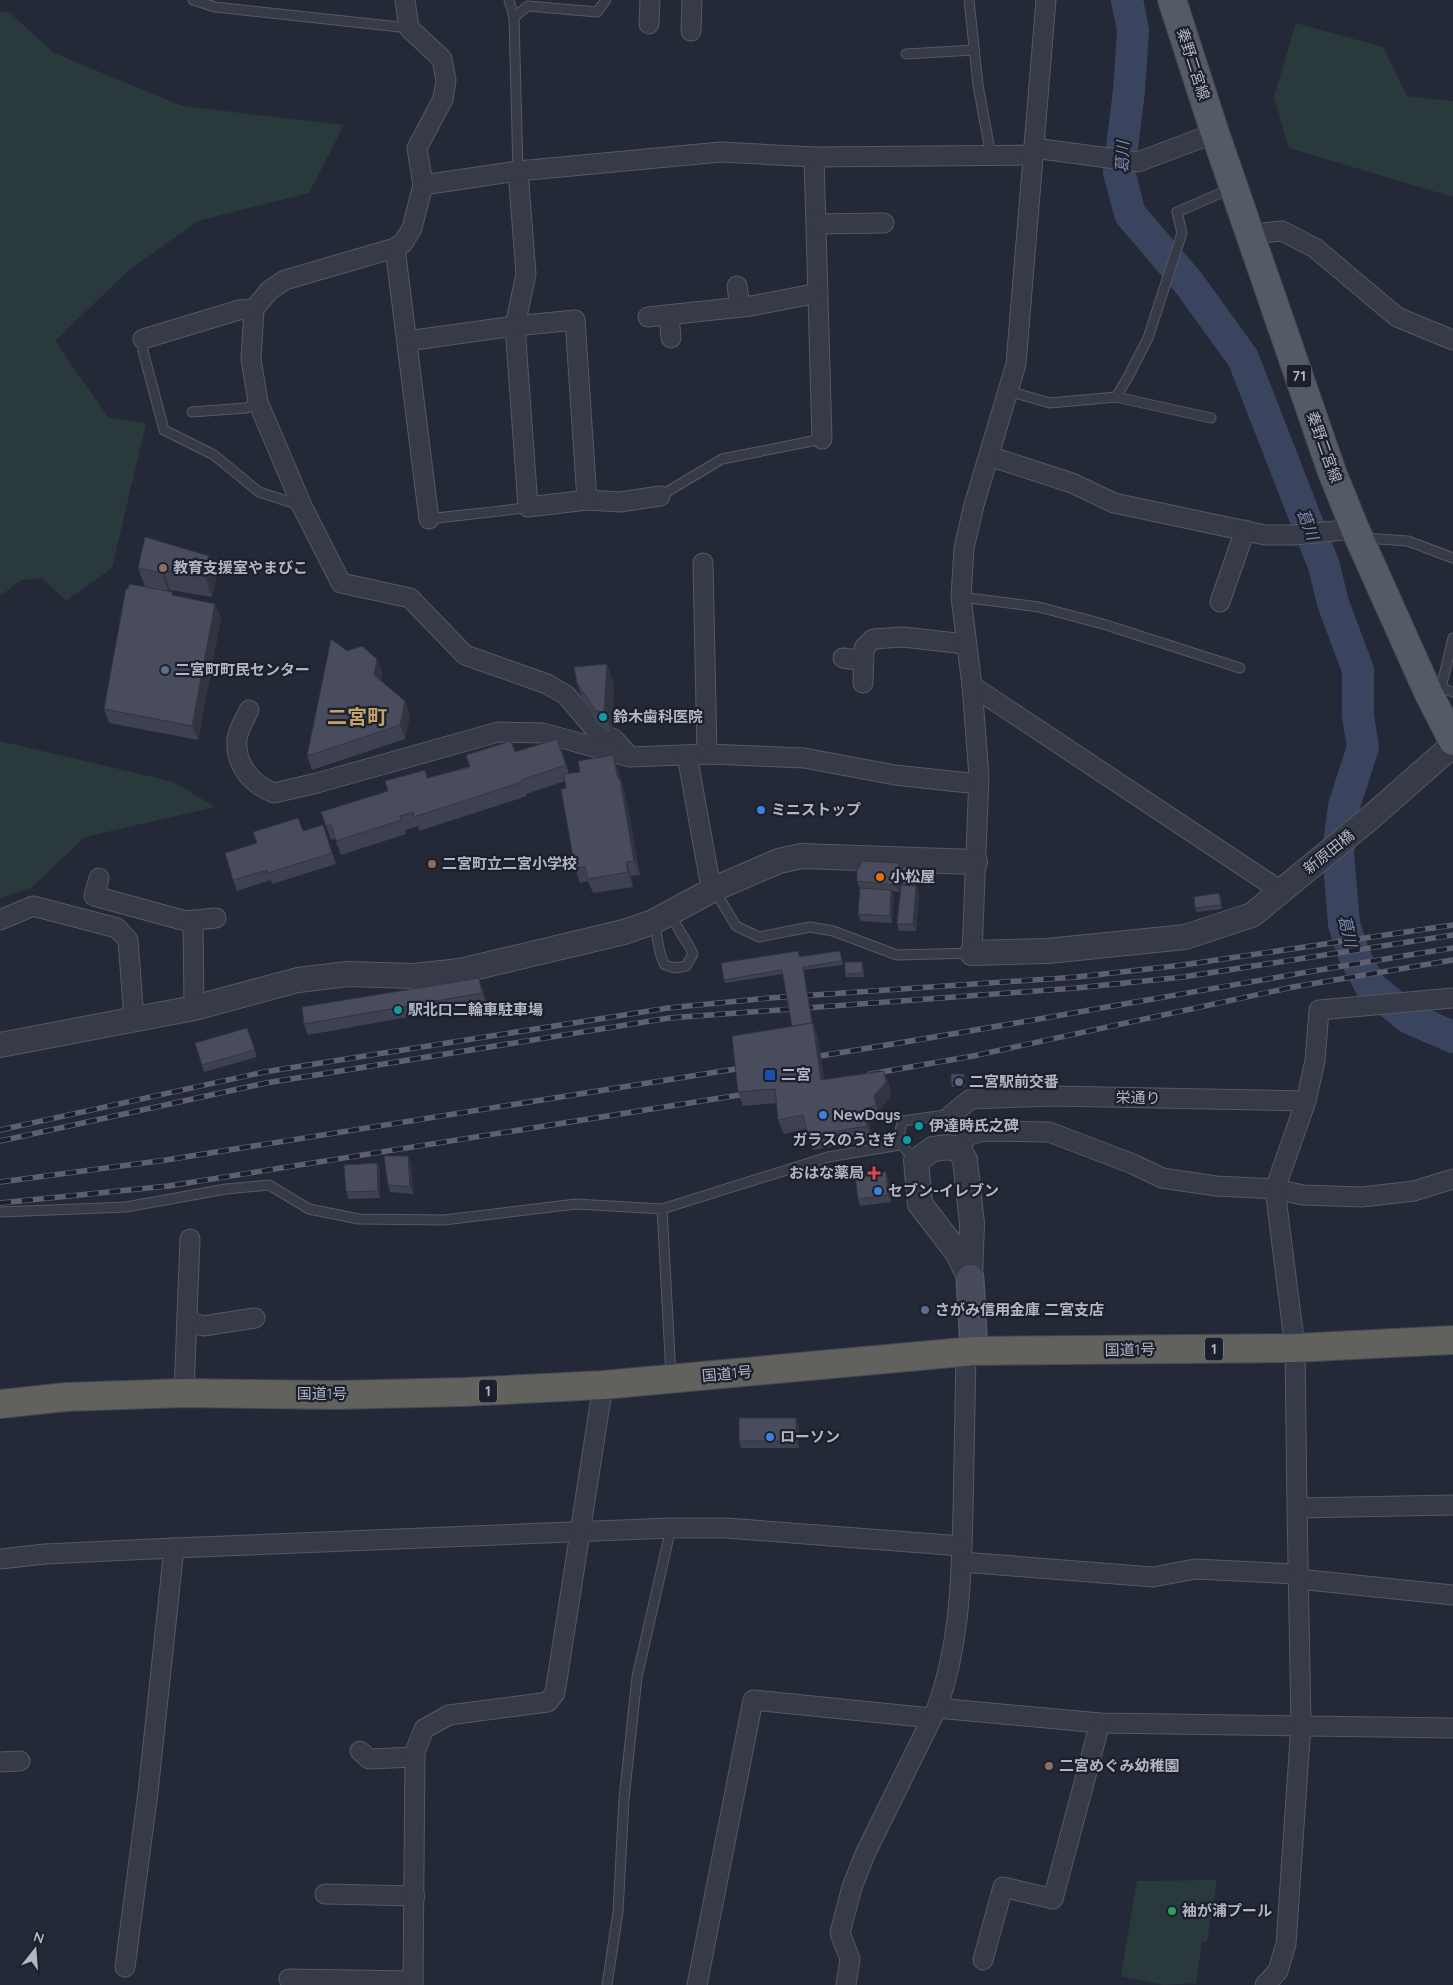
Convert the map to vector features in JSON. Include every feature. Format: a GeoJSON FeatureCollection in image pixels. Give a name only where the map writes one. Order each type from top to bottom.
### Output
{"type":"FeatureCollection","features":[{"type":"Feature","properties":{"kind":"highway","name":"国道1号"},"geometry":{"type":"LineString","coordinates":[[0,1404],[66,1397],[184,1393],[356,1394],[464,1392],[603,1385],[970,1352],[1295,1348],[1453,1340]]}},
{"type":"Feature","properties":{"kind":"main road","name":"秦野二宮線"},"geometry":{"type":"LineString","coordinates":[[1175,0],[1215,132],[1332,472],[1350,532],[1441,691],[1453,743]]}},
{"type":"Feature","properties":{"kind":"main road"},"geometry":{"type":"LineString","coordinates":[[970,1278],[970,1352]]}},
{"type":"Feature","properties":{"kind":"street"},"geometry":{"type":"LineString","coordinates":[[405,0],[409,28],[442,59],[446,80],[443,99],[417,148],[423,185],[412,228],[403,242],[395,248],[285,280],[270,290],[254,309],[251,359],[258,402],[302,506],[341,583],[410,598],[465,654],[547,684],[566,695],[598,734],[614,739],[630,757]]}},
{"type":"Feature","properties":{"kind":"street"},"geometry":{"type":"LineString","coordinates":[[649,24],[650,0]]}},
{"type":"Feature","properties":{"kind":"street"},"geometry":{"type":"LineString","coordinates":[[691,31],[692,0]]}},
{"type":"Feature","properties":{"kind":"street"},"geometry":{"type":"LineString","coordinates":[[972,953],[978,784],[972,686],[960,597],[964,548],[974,505],[1016,364],[1046,0]]}},
{"type":"Feature","properties":{"kind":"street"},"geometry":{"type":"LineString","coordinates":[[423,185],[518,171],[720,152],[814,157],[991,156],[1034,152],[1089,154],[1138,162],[1215,132]]}},
{"type":"Feature","properties":{"kind":"street"},"geometry":{"type":"LineString","coordinates":[[814,157],[822,438]]}},
{"type":"Feature","properties":{"kind":"street"},"geometry":{"type":"LineString","coordinates":[[518,171],[526,274],[515,326],[528,507],[587,500],[620,502],[660,496]]}},
{"type":"Feature","properties":{"kind":"street"},"geometry":{"type":"LineString","coordinates":[[816,224],[884,223]]}},
{"type":"Feature","properties":{"kind":"street"},"geometry":{"type":"LineString","coordinates":[[1250,234],[1282,231],[1314,248],[1397,317],[1453,340]]}},
{"type":"Feature","properties":{"kind":"street"},"geometry":{"type":"LineString","coordinates":[[395,248],[429,519]]}},
{"type":"Feature","properties":{"kind":"street"},"geometry":{"type":"LineString","coordinates":[[737,286],[740,307]]}},
{"type":"Feature","properties":{"kind":"street"},"geometry":{"type":"LineString","coordinates":[[648,317],[740,307],[818,293]]}},
{"type":"Feature","properties":{"kind":"street"},"geometry":{"type":"LineString","coordinates":[[143,339],[238,310],[254,309]]}},
{"type":"Feature","properties":{"kind":"street"},"geometry":{"type":"LineString","coordinates":[[669,315],[671,338]]}},
{"type":"Feature","properties":{"kind":"street"},"geometry":{"type":"LineString","coordinates":[[407,341],[575,320],[587,500]]}},
{"type":"Feature","properties":{"kind":"street"},"geometry":{"type":"LineString","coordinates":[[989,456],[1072,483],[1114,503],[1245,530],[1265,536],[1350,532]]}},
{"type":"Feature","properties":{"kind":"street"},"geometry":{"type":"LineString","coordinates":[[1220,602],[1245,530]]}},
{"type":"Feature","properties":{"kind":"street"},"geometry":{"type":"LineString","coordinates":[[703,563],[707,754]]}},
{"type":"Feature","properties":{"kind":"street"},"geometry":{"type":"LineString","coordinates":[[863,683],[864,648],[873,639],[903,637],[965,644]]}},
{"type":"Feature","properties":{"kind":"street"},"geometry":{"type":"LineString","coordinates":[[842,658],[864,661]]}},
{"type":"Feature","properties":{"kind":"street"},"geometry":{"type":"LineString","coordinates":[[972,686],[1284,888]]}},
{"type":"Feature","properties":{"kind":"street"},"geometry":{"type":"LineString","coordinates":[[249,710],[237,738],[238,758],[248,777],[274,794],[498,732],[543,733],[630,757],[707,754],[804,758],[895,775],[978,784]]}},
{"type":"Feature","properties":{"kind":"street","name":"新原田橋"},"geometry":{"type":"LineString","coordinates":[[972,953],[1048,951],[1184,937],[1252,915],[1370,818],[1453,743]]}},
{"type":"Feature","properties":{"kind":"street"},"geometry":{"type":"LineString","coordinates":[[687,754],[709,876],[714,889]]}},
{"type":"Feature","properties":{"kind":"street"},"geometry":{"type":"LineString","coordinates":[[0,1044],[194,1008],[298,980],[348,974],[414,976],[460,971],[624,932],[662,917],[714,889],[779,861],[801,856],[975,862]]}},
{"type":"Feature","properties":{"kind":"street"},"geometry":{"type":"LineString","coordinates":[[99,878],[94,896],[193,920],[216,918]]}},
{"type":"Feature","properties":{"kind":"street"},"geometry":{"type":"LineString","coordinates":[[0,920],[33,906],[117,928],[128,940],[134,1019]]}},
{"type":"Feature","properties":{"kind":"street"},"geometry":{"type":"LineString","coordinates":[[193,920],[194,1008]]}},
{"type":"Feature","properties":{"kind":"street"},"geometry":{"type":"LineString","coordinates":[[1265,1985],[1278,1971],[1286,1944],[1300,1724],[1295,1348],[1274,1189],[1306,1102],[1315,1061],[1319,1010],[1453,998]]}},
{"type":"Feature","properties":{"kind":"street","name":"栄通り"},"geometry":{"type":"LineString","coordinates":[[952,1114],[971,1099],[1053,1096],[1306,1102]]}},
{"type":"Feature","properties":{"kind":"street"},"geometry":{"type":"LineString","coordinates":[[970,1278],[957,1252],[920,1204],[908,1153],[963,1143],[984,1131],[1048,1132],[1133,1164],[1162,1178],[1216,1186],[1274,1189],[1303,1195],[1362,1197],[1414,1191],[1453,1179]]}},
{"type":"Feature","properties":{"kind":"street"},"geometry":{"type":"LineString","coordinates":[[963,1143],[972,1224],[970,1278]]}},
{"type":"Feature","properties":{"kind":"street"},"geometry":{"type":"LineString","coordinates":[[932,1220],[942,1228],[957,1235],[969,1231],[972,1224]]}},
{"type":"Feature","properties":{"kind":"street"},"geometry":{"type":"LineString","coordinates":[[184,1393],[190,1239]]}},
{"type":"Feature","properties":{"kind":"street"},"geometry":{"type":"LineString","coordinates":[[187,1320],[203,1326],[254,1318]]}},
{"type":"Feature","properties":{"kind":"street"},"geometry":{"type":"LineString","coordinates":[[846,1985],[850,1959],[840,1933],[852,1887],[866,1852],[934,1713],[947,1680],[957,1631],[970,1352]]}},
{"type":"Feature","properties":{"kind":"street"},"geometry":{"type":"LineString","coordinates":[[289,1979],[413,1983],[415,1757],[424,1729],[449,1714],[548,1702],[555,1693],[603,1385]]}},
{"type":"Feature","properties":{"kind":"street"},"geometry":{"type":"LineString","coordinates":[[1297,1508],[1453,1505]]}},
{"type":"Feature","properties":{"kind":"street"},"geometry":{"type":"LineString","coordinates":[[0,1559],[45,1554],[581,1530],[726,1528],[1153,1577],[1195,1570],[1298,1576],[1453,1594]]}},
{"type":"Feature","properties":{"kind":"street"},"geometry":{"type":"LineString","coordinates":[[125,1967],[148,1792],[174,1548]]}},
{"type":"Feature","properties":{"kind":"street"},"geometry":{"type":"LineString","coordinates":[[697,1985],[753,1700],[1100,1723],[1300,1724],[1453,1728]]}},
{"type":"Feature","properties":{"kind":"street"},"geometry":{"type":"LineString","coordinates":[[983,1960],[1003,1887],[1053,1899],[1100,1723]]}},
{"type":"Feature","properties":{"kind":"street"},"geometry":{"type":"LineString","coordinates":[[360,1751],[368,1759],[415,1757]]}},
{"type":"Feature","properties":{"kind":"street"},"geometry":{"type":"LineString","coordinates":[[0,1762],[20,1761]]}},
{"type":"Feature","properties":{"kind":"street"},"geometry":{"type":"LineString","coordinates":[[324,1894],[415,1896]]}},
{"type":"Feature","properties":{"kind":"lane"},"geometry":{"type":"LineString","coordinates":[[193,0],[215,7],[409,28]]}},
{"type":"Feature","properties":{"kind":"lane"},"geometry":{"type":"LineString","coordinates":[[509,0],[514,17],[518,171]]}},
{"type":"Feature","properties":{"kind":"lane"},"geometry":{"type":"LineString","coordinates":[[514,17],[528,6],[597,12],[606,0]]}},
{"type":"Feature","properties":{"kind":"lane"},"geometry":{"type":"LineString","coordinates":[[969,0],[974,50],[991,156]]}},
{"type":"Feature","properties":{"kind":"lane"},"geometry":{"type":"LineString","coordinates":[[906,54],[974,50]]}},
{"type":"Feature","properties":{"kind":"lane"},"geometry":{"type":"LineString","coordinates":[[1116,396],[1148,338],[1182,233],[1177,212],[1234,187]]}},
{"type":"Feature","properties":{"kind":"lane"},"geometry":{"type":"LineString","coordinates":[[143,339],[142,351],[164,430],[214,455],[259,492],[302,506]]}},
{"type":"Feature","properties":{"kind":"lane"},"geometry":{"type":"LineString","coordinates":[[1008,391],[1050,403],[1116,396],[1211,418]]}},
{"type":"Feature","properties":{"kind":"lane"},"geometry":{"type":"LineString","coordinates":[[192,412],[246,408],[258,402]]}},
{"type":"Feature","properties":{"kind":"lane"},"geometry":{"type":"LineString","coordinates":[[660,496],[722,459],[822,438]]}},
{"type":"Feature","properties":{"kind":"lane"},"geometry":{"type":"LineString","coordinates":[[429,519],[475,512],[487,514],[528,507]]}},
{"type":"Feature","properties":{"kind":"lane"},"geometry":{"type":"LineString","coordinates":[[1350,532],[1408,541],[1453,558]]}},
{"type":"Feature","properties":{"kind":"lane"},"geometry":{"type":"LineString","coordinates":[[960,597],[1039,607],[1103,624],[1240,668]]}},
{"type":"Feature","properties":{"kind":"lane"},"geometry":{"type":"LineString","coordinates":[[1441,691],[1453,638]]}},
{"type":"Feature","properties":{"kind":"lane"},"geometry":{"type":"LineString","coordinates":[[714,889],[736,926],[759,937],[810,927],[833,931],[897,955],[972,953]]}},
{"type":"Feature","properties":{"kind":"lane"},"geometry":{"type":"LineString","coordinates":[[662,917],[674,924],[680,934],[687,940],[693,954],[686,966],[675,968],[665,965],[660,957],[657,932],[662,917]]}},
{"type":"Feature","properties":{"kind":"lane"},"geometry":{"type":"LineString","coordinates":[[0,1212],[126,1207],[226,1189],[269,1185],[309,1209],[359,1219],[444,1220],[576,1204],[662,1209],[828,1157],[908,1153],[898,1131],[903,1121],[952,1114],[963,1123],[963,1143]]}},
{"type":"Feature","properties":{"kind":"lane"},"geometry":{"type":"LineString","coordinates":[[662,1209],[671,1380]]}},
{"type":"Feature","properties":{"kind":"lane"},"geometry":{"type":"LineString","coordinates":[[607,1985],[618,1912],[624,1799],[637,1677],[671,1528]]}},
{"type":"Feature","properties":{"kind":"shaded area"},"geometry":{"type":"Polygon","coordinates":[[[0,12],[9,12],[54,53],[182,106],[344,125],[309,193],[198,221],[129,270],[55,341],[108,417],[146,423],[112,568],[66,601],[42,578],[21,580],[0,596],[0,12]]]}},
{"type":"Feature","properties":{"kind":"shaded area"},"geometry":{"type":"Polygon","coordinates":[[[1296,23],[1383,47],[1407,96],[1453,101],[1453,197],[1289,148],[1274,97],[1296,23]]]}},
{"type":"Feature","properties":{"kind":"shaded area"},"geometry":{"type":"Polygon","coordinates":[[[0,741],[174,782],[215,807],[85,837],[31,888],[0,898],[0,741]]]}},
{"type":"Feature","properties":{"kind":"shaded area","name":"袖が浦プール"},"geometry":{"type":"Polygon","coordinates":[[[1217,1880],[1207,1942],[1202,1942],[1196,1983],[1163,1985],[1121,1976],[1137,1881],[1217,1880]]]}},
{"type":"Feature","properties":{"kind":"building"},"geometry":{"type":"Polygon","coordinates":[[[145,537],[209,556],[205,576],[163,570],[162,573],[138,568],[145,537]]]}},
{"type":"Feature","properties":{"kind":"building","name":"二宮町町民センター"},"geometry":{"type":"Polygon","coordinates":[[[129,584],[172,592],[172,595],[215,604],[192,726],[104,709],[126,588],[128,589],[129,584]]]}},
{"type":"Feature","properties":{"kind":"building"},"geometry":{"type":"Polygon","coordinates":[[[331,639],[347,651],[362,646],[377,659],[374,675],[405,701],[400,725],[307,756],[331,639]]]}},
{"type":"Feature","properties":{"kind":"building"},"geometry":{"type":"Polygon","coordinates":[[[607,664],[604,712],[596,711],[577,683],[574,667],[607,664]]]}},
{"type":"Feature","properties":{"kind":"building"},"geometry":{"type":"Polygon","coordinates":[[[557,739],[566,765],[521,780],[522,782],[414,817],[413,812],[400,816],[401,820],[336,841],[331,825],[326,826],[321,812],[388,791],[385,781],[425,770],[427,778],[470,767],[466,755],[511,741],[515,752],[557,739]]]}},
{"type":"Feature","properties":{"kind":"building"},"geometry":{"type":"Polygon","coordinates":[[[613,755],[618,779],[620,779],[634,861],[626,862],[628,872],[588,879],[585,867],[575,868],[561,789],[566,788],[564,774],[580,772],[578,761],[613,755]]]}},
{"type":"Feature","properties":{"kind":"building"},"geometry":{"type":"Polygon","coordinates":[[[298,818],[303,831],[323,825],[332,853],[268,873],[267,870],[233,880],[225,853],[257,843],[253,832],[298,818]]]}},
{"type":"Feature","properties":{"kind":"building"},"geometry":{"type":"Polygon","coordinates":[[[863,861],[899,863],[896,885],[857,881],[857,870],[863,861]]]}},
{"type":"Feature","properties":{"kind":"building"},"geometry":{"type":"Polygon","coordinates":[[[903,866],[916,867],[914,885],[902,884],[903,866]]]}},
{"type":"Feature","properties":{"kind":"building"},"geometry":{"type":"Polygon","coordinates":[[[901,885],[916,886],[913,924],[897,924],[901,885]]]}},
{"type":"Feature","properties":{"kind":"building"},"geometry":{"type":"Polygon","coordinates":[[[860,888],[891,890],[890,916],[858,914],[860,888]]]}},
{"type":"Feature","properties":{"kind":"building"},"geometry":{"type":"Polygon","coordinates":[[[1219,893],[1221,905],[1195,908],[1194,897],[1219,893]]]}},
{"type":"Feature","properties":{"kind":"building"},"geometry":{"type":"Polygon","coordinates":[[[798,951],[799,957],[840,951],[842,961],[803,967],[812,1023],[792,1026],[782,970],[724,980],[721,963],[798,951]]]}},
{"type":"Feature","properties":{"kind":"building"},"geometry":{"type":"Polygon","coordinates":[[[845,962],[862,962],[863,973],[845,974],[845,962]]]}},
{"type":"Feature","properties":{"kind":"building"},"geometry":{"type":"Polygon","coordinates":[[[479,978],[482,993],[304,1024],[302,1007],[479,978]]]}},
{"type":"Feature","properties":{"kind":"building"},"geometry":{"type":"Polygon","coordinates":[[[813,1023],[821,1080],[884,1071],[886,1082],[874,1096],[876,1105],[864,1109],[867,1126],[808,1136],[803,1115],[778,1120],[775,1089],[738,1092],[732,1036],[813,1023]]]}},
{"type":"Feature","properties":{"kind":"building"},"geometry":{"type":"Polygon","coordinates":[[[247,1028],[255,1050],[202,1065],[195,1043],[247,1028]]]}},
{"type":"Feature","properties":{"kind":"building"},"geometry":{"type":"Polygon","coordinates":[[[951,1074],[964,1074],[964,1084],[951,1083],[951,1074]]]}},
{"type":"Feature","properties":{"kind":"building"},"geometry":{"type":"Polygon","coordinates":[[[384,1156],[408,1156],[410,1187],[388,1185],[384,1156]]]}},
{"type":"Feature","properties":{"kind":"building"},"geometry":{"type":"Polygon","coordinates":[[[377,1163],[378,1191],[346,1192],[344,1165],[377,1163]]]}},
{"type":"Feature","properties":{"kind":"building"},"geometry":{"type":"Polygon","coordinates":[[[886,1172],[888,1195],[858,1199],[855,1176],[886,1172]]]}},
{"type":"Feature","properties":{"kind":"building","name":"ローソン"},"geometry":{"type":"Polygon","coordinates":[[[739,1418],[796,1418],[796,1441],[739,1441],[739,1418]]]}},
{"type":"Feature","properties":{"kind":"waterway","name":"葛川"},"geometry":{"type":"LineString","coordinates":[[1127,0],[1133,30],[1129,91],[1119,172],[1130,214],[1188,282],[1243,358],[1324,566],[1333,603],[1358,670],[1358,716],[1363,747],[1344,806],[1338,852],[1344,924],[1354,955],[1371,987],[1409,1018],[1453,1037]]}},
{"type":"Feature","properties":{"kind":"railway"},"geometry":{"type":"LineString","coordinates":[[0,1130],[264,1072],[668,1008],[770,998],[1077,977],[1183,965],[1453,925]]}},
{"type":"Feature","properties":{"kind":"railway"},"geometry":{"type":"LineString","coordinates":[[0,1141],[266,1083],[669,1018],[1076,988],[1183,977],[1453,935]]}},
{"type":"Feature","properties":{"kind":"railway"},"geometry":{"type":"LineString","coordinates":[[807,1058],[1453,948]]}},
{"type":"Feature","properties":{"kind":"railway"},"geometry":{"type":"LineString","coordinates":[[870,1074],[973,1056],[1293,987],[1453,960]]}},
{"type":"Feature","properties":{"kind":"railway"},"geometry":{"type":"LineString","coordinates":[[0,1182],[166,1160],[748,1067]]}},
{"type":"Feature","properties":{"kind":"railway"},"geometry":{"type":"LineString","coordinates":[[0,1203],[168,1186],[752,1093]]}},
{"type":"Feature","properties":{"kind":"place","name":"教育支援室やまびこ"},"geometry":{"type":"Point","coordinates":[163,568]}},
{"type":"Feature","properties":{"kind":"place","name":"二宮町町民センター"},"geometry":{"type":"Point","coordinates":[165,670]}},
{"type":"Feature","properties":{"kind":"place","name":"鈴木歯科医院"},"geometry":{"type":"Point","coordinates":[603,717]}},
{"type":"Feature","properties":{"kind":"place","name":"ミニストップ"},"geometry":{"type":"Point","coordinates":[761,810]}},
{"type":"Feature","properties":{"kind":"place","name":"二宮町立二宮小学校"},"geometry":{"type":"Point","coordinates":[432,864]}},
{"type":"Feature","properties":{"kind":"place","name":"小松屋"},"geometry":{"type":"Point","coordinates":[880,877]}},
{"type":"Feature","properties":{"kind":"place","name":"駅北口二輪車駐車場"},"geometry":{"type":"Point","coordinates":[398,1010]}},
{"type":"Feature","properties":{"kind":"place","name":"二宮"},"geometry":{"type":"Point","coordinates":[770,1075]}},
{"type":"Feature","properties":{"kind":"place","name":"二宮駅前交番"},"geometry":{"type":"Point","coordinates":[959,1082]}},
{"type":"Feature","properties":{"kind":"place","name":"NewDays"},"geometry":{"type":"Point","coordinates":[823,1115]}},
{"type":"Feature","properties":{"kind":"place","name":"伊達時氏之碑"},"geometry":{"type":"Point","coordinates":[919,1126]}},
{"type":"Feature","properties":{"kind":"place","name":"ガラスのうさぎ"},"geometry":{"type":"Point","coordinates":[907,1140]}},
{"type":"Feature","properties":{"kind":"place","name":"おはな薬局"},"geometry":{"type":"Point","coordinates":[874,1173]}},
{"type":"Feature","properties":{"kind":"place","name":"セブン-イレブン"},"geometry":{"type":"Point","coordinates":[878,1191]}},
{"type":"Feature","properties":{"kind":"place","name":"さがみ信用金庫 二宮支店"},"geometry":{"type":"Point","coordinates":[925,1310]}},
{"type":"Feature","properties":{"kind":"place","name":"ローソン"},"geometry":{"type":"Point","coordinates":[770,1437]}},
{"type":"Feature","properties":{"kind":"place","name":"二宮めぐみ幼稚園"},"geometry":{"type":"Point","coordinates":[1049,1766]}},
{"type":"Feature","properties":{"kind":"place","name":"袖が浦プール"},"geometry":{"type":"Point","coordinates":[1172,1911]}},
{"type":"Feature","properties":{"kind":"district","name":"二宮町"},"geometry":{"type":"Point","coordinates":[357,717]}}]}
